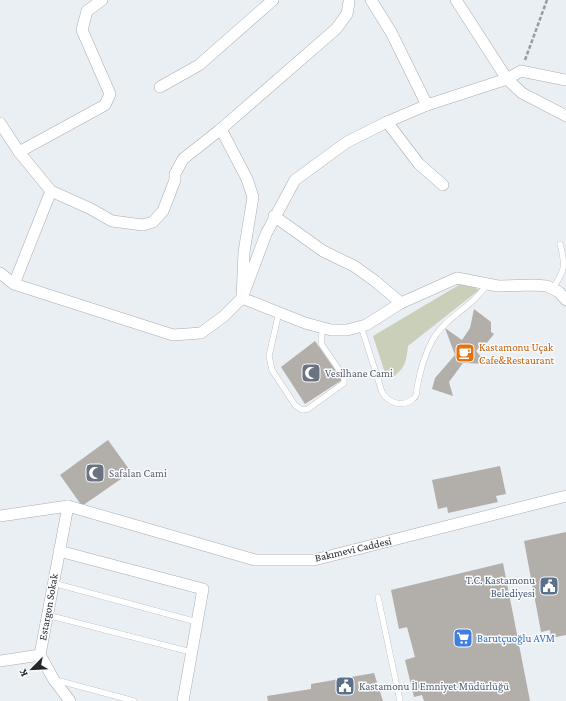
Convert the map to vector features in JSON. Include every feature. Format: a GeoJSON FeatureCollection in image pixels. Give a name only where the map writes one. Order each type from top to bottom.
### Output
{"type":"FeatureCollection","features":[{"type":"Feature","properties":{"kind":"street"},"geometry":{"type":"LineString","coordinates":[[19,152],[105,105],[110,94],[82,30],[87,11],[102,0]]}},
{"type":"Feature","properties":{"kind":"street"},"geometry":{"type":"LineString","coordinates":[[160,87],[199,65],[273,0]]}},
{"type":"Feature","properties":{"kind":"street"},"geometry":{"type":"LineString","coordinates":[[371,0],[391,32],[427,105]]}},
{"type":"Feature","properties":{"kind":"street"},"geometry":{"type":"LineString","coordinates":[[456,0],[507,79],[522,93],[566,116]]}},
{"type":"Feature","properties":{"kind":"street"},"geometry":{"type":"LineString","coordinates":[[0,123],[19,152],[52,192],[91,209],[112,221],[143,225],[153,222],[163,211],[175,180],[175,174],[183,159],[222,130],[336,29],[347,14],[348,1]]}},
{"type":"Feature","properties":{"kind":"street"},"geometry":{"type":"LineString","coordinates":[[0,273],[14,284],[173,335],[201,333],[224,316],[242,298],[266,234],[294,180],[347,142],[386,122],[427,105],[507,79],[521,71],[566,80]]}},
{"type":"Feature","properties":{"kind":"street"},"geometry":{"type":"LineString","coordinates":[[386,122],[419,164],[443,185]]}},
{"type":"Feature","properties":{"kind":"street"},"geometry":{"type":"LineString","coordinates":[[222,130],[247,179],[253,197],[244,252],[242,298]]}},
{"type":"Feature","properties":{"kind":"street"},"geometry":{"type":"LineString","coordinates":[[14,284],[52,192]]}},
{"type":"Feature","properties":{"kind":"street"},"geometry":{"type":"LineString","coordinates":[[274,216],[324,251],[354,266],[375,280],[401,303]]}},
{"type":"Feature","properties":{"kind":"street"},"geometry":{"type":"LineString","coordinates":[[242,298],[331,330],[347,330],[366,325],[401,303],[457,278],[498,286],[533,284],[559,292],[566,300]]}},
{"type":"Feature","properties":{"kind":"street","name":"Bakımevi Caddesi"},"geometry":{"type":"LineString","coordinates":[[0,516],[68,506],[255,560],[314,560],[566,496]]}},
{"type":"Feature","properties":{"kind":"street","name":"Estargon Sokak"},"geometry":{"type":"LineString","coordinates":[[68,506],[40,655],[54,680],[70,701]]}},
{"type":"Feature","properties":{"kind":"street"},"geometry":{"type":"LineString","coordinates":[[59,551],[203,589],[183,701]]}},
{"type":"Feature","properties":{"kind":"street"},"geometry":{"type":"LineString","coordinates":[[0,661],[40,655]]}},
{"type":"Feature","properties":{"kind":"street"},"geometry":{"type":"LineString","coordinates":[[54,680],[58,701]]}},
{"type":"Feature","properties":{"kind":"lane"},"geometry":{"type":"LineString","coordinates":[[552,289],[564,272],[565,258],[560,244]]}},
{"type":"Feature","properties":{"kind":"lane"},"geometry":{"type":"LineString","coordinates":[[360,326],[382,392],[394,403],[408,402],[416,396],[423,361],[437,333],[483,291],[487,284]]}},
{"type":"Feature","properties":{"kind":"lane"},"geometry":{"type":"LineString","coordinates":[[280,312],[268,356],[272,370],[295,405],[302,410],[308,409],[344,383],[344,377],[322,345],[321,339],[323,328]]}},
{"type":"Feature","properties":{"kind":"lane"},"geometry":{"type":"LineString","coordinates":[[53,583],[197,622]]}},
{"type":"Feature","properties":{"kind":"lane"},"geometry":{"type":"LineString","coordinates":[[378,597],[400,701]]}},
{"type":"Feature","properties":{"kind":"lane"},"geometry":{"type":"LineString","coordinates":[[47,615],[191,652]]}},
{"type":"Feature","properties":{"kind":"lane"},"geometry":{"type":"LineString","coordinates":[[54,680],[134,701]]}},
{"type":"Feature","properties":{"kind":"path"},"geometry":{"type":"LineString","coordinates":[[521,71],[547,0]]}},
{"type":"Feature","properties":{"kind":"green space"},"geometry":{"type":"Polygon","coordinates":[[[464,282],[479,290],[408,346],[406,360],[403,367],[392,378],[386,376],[373,336],[464,282]]]}},
{"type":"Feature","properties":{"kind":"building","name":"Kastamonu Uçak Cafe&Restaurant"},"geometry":{"type":"Polygon","coordinates":[[[474,309],[491,322],[491,332],[494,334],[485,345],[482,344],[476,351],[487,364],[463,363],[449,382],[453,396],[432,389],[435,378],[455,355],[445,328],[462,340],[470,328],[474,309]]]}},
{"type":"Feature","properties":{"kind":"building","name":"Vesilhane Cami"},"geometry":{"type":"Polygon","coordinates":[[[315,341],[342,380],[305,404],[281,367],[315,341]]]}},
{"type":"Feature","properties":{"kind":"building","name":"Safalan Cami"},"geometry":{"type":"Polygon","coordinates":[[[108,440],[131,472],[82,506],[60,475],[108,440]]]}},
{"type":"Feature","properties":{"kind":"building"},"geometry":{"type":"Polygon","coordinates":[[[500,466],[506,494],[496,496],[498,502],[448,513],[447,507],[438,509],[432,480],[500,466]]]}},
{"type":"Feature","properties":{"kind":"building","name":"T.C. Kastamonu Belediyesi"},"geometry":{"type":"Polygon","coordinates":[[[566,532],[566,635],[551,638],[550,630],[541,632],[524,541],[566,532]]]}},
{"type":"Feature","properties":{"kind":"building","name":"Barutçuoğlu AVM"},"geometry":{"type":"Polygon","coordinates":[[[503,563],[530,701],[424,701],[422,695],[414,697],[405,660],[415,657],[407,627],[399,629],[391,590],[503,563]]]}},
{"type":"Feature","properties":{"kind":"building","name":"Kastamonu İl Emniyet Müdürlüğü"},"geometry":{"type":"Polygon","coordinates":[[[374,673],[383,701],[268,701],[267,696],[311,689],[311,684],[374,673]]]}},
{"type":"Feature","properties":{"kind":"place","name":"Kastamonu Uçak Cafe&Restaurant"},"geometry":{"type":"Point","coordinates":[465,353]}},
{"type":"Feature","properties":{"kind":"place","name":"Vesilhane Cami"},"geometry":{"type":"Point","coordinates":[311,373]}},
{"type":"Feature","properties":{"kind":"place","name":"Safalan Cami"},"geometry":{"type":"Point","coordinates":[95,473]}},
{"type":"Feature","properties":{"kind":"place","name":"T.C. Kastamonu Belediyesi"},"geometry":{"type":"Point","coordinates":[549,586]}},
{"type":"Feature","properties":{"kind":"place","name":"Barutçuoğlu AVM"},"geometry":{"type":"Point","coordinates":[463,638]}},
{"type":"Feature","properties":{"kind":"place","name":"Kastamonu İl Emniyet Müdürlüğü"},"geometry":{"type":"Point","coordinates":[345,686]}}]}
